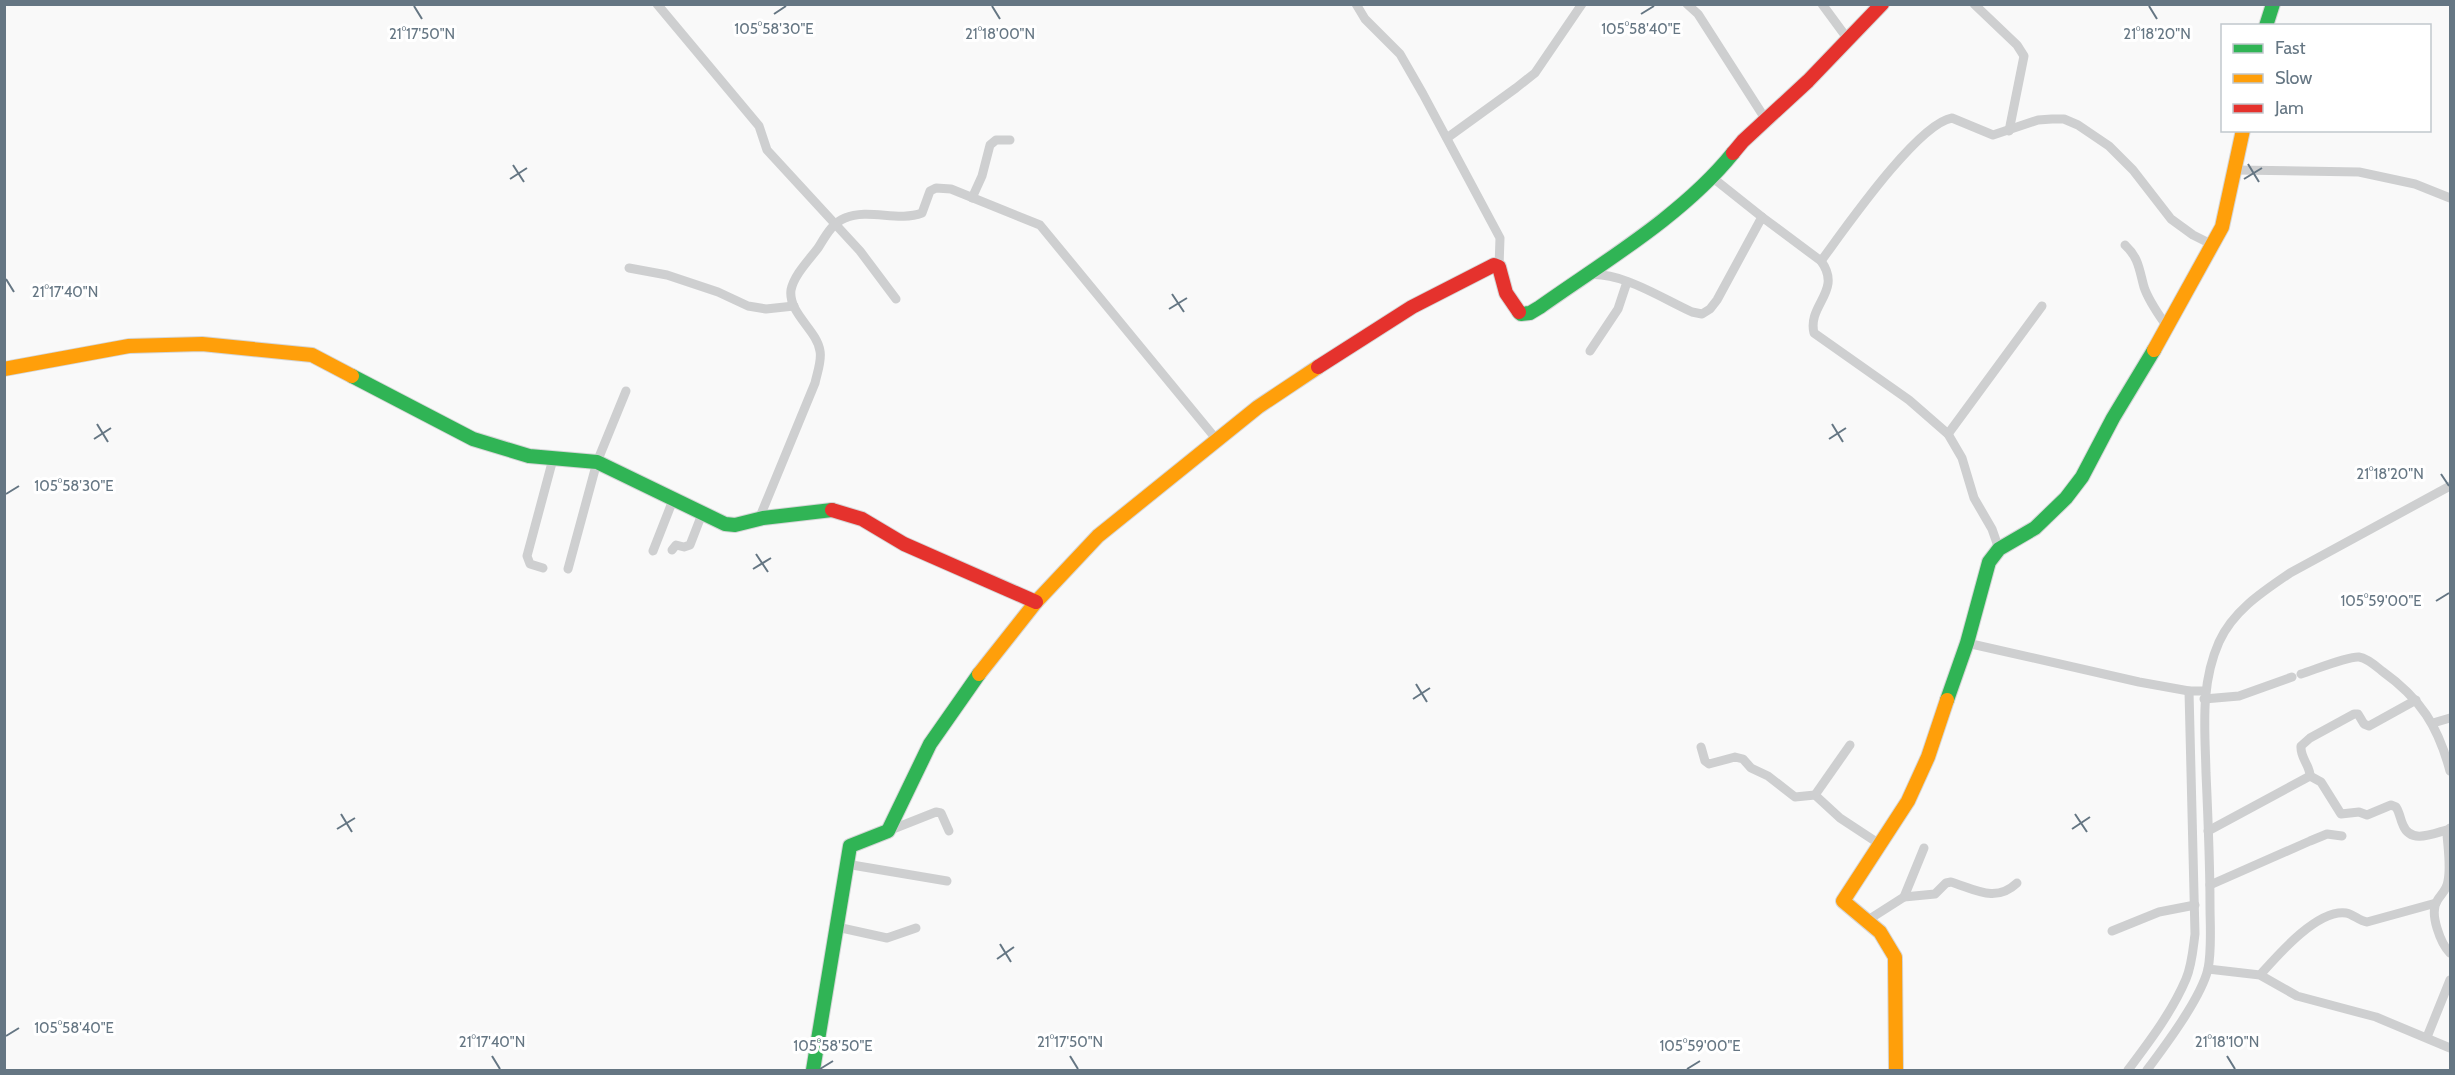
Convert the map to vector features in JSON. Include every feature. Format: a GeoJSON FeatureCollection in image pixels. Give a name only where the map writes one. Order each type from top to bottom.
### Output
{"type":"FeatureCollection","features":[{"type":"Feature","properties":{"kind":"street"},"geometry":{"type":"LineString","coordinates":[[1356,4],[1365,20],[1400,54],[1447,138],[1500,238],[1499,267],[1502,283],[1509,301],[1521,314],[1530,313],[1660,221],[1713,178],[1743,141],[1808,81],[1882,4]]}},
{"type":"Feature","properties":{"kind":"street"},"geometry":{"type":"LineString","coordinates":[[1447,138],[1535,73],[1582,4]]}},
{"type":"Feature","properties":{"kind":"street"},"geometry":{"type":"LineString","coordinates":[[1687,4],[1698,14],[1766,120]]}},
{"type":"Feature","properties":{"kind":"street"},"geometry":{"type":"LineString","coordinates":[[1822,4],[1847,38]]}},
{"type":"Feature","properties":{"kind":"street"},"geometry":{"type":"LineString","coordinates":[[1974,4],[2017,45],[2024,56],[2009,130]]}},
{"type":"Feature","properties":{"kind":"street"},"geometry":{"type":"LineString","coordinates":[[2267,24],[2273,4]]}},
{"type":"Feature","properties":{"kind":"street"},"geometry":{"type":"LineString","coordinates":[[658,7],[759,126],[767,150],[860,251],[896,299]]}},
{"type":"Feature","properties":{"kind":"street"},"geometry":{"type":"LineString","coordinates":[[1821,261],[1890,171],[1936,124],[1952,118],[1993,135],[2038,120],[2052,118],[2064,119],[2078,125],[2109,146],[2133,170],[2172,219],[2193,235],[2213,245]]}},
{"type":"Feature","properties":{"kind":"street"},"geometry":{"type":"LineString","coordinates":[[1896,1071],[1895,957],[1890,943],[1880,930],[1843,901],[1908,801],[1928,757],[1967,643],[1989,562],[1999,549],[2035,528],[2067,498],[2082,477],[2113,418],[2168,328],[2222,227],[2243,132]]}},
{"type":"Feature","properties":{"kind":"street"},"geometry":{"type":"LineString","coordinates":[[972,198],[982,176],[990,145],[996,140],[1010,140]]}},
{"type":"Feature","properties":{"kind":"street"},"geometry":{"type":"LineString","coordinates":[[2235,170],[2359,172],[2415,184],[2451,198]]}},
{"type":"Feature","properties":{"kind":"street"},"geometry":{"type":"LineString","coordinates":[[1713,178],[1821,261],[1829,275],[1828,287],[1812,325],[1814,333],[1909,400],[1948,434],[1962,458],[1974,498],[1992,529],[1999,549]]}},
{"type":"Feature","properties":{"kind":"street"},"geometry":{"type":"LineString","coordinates":[[759,519],[815,383],[821,359],[817,340],[794,306],[791,292],[794,283],[835,224],[845,218],[859,215],[912,217],[922,213],[930,190],[936,188],[951,189],[1040,225],[1217,440]]}},
{"type":"Feature","properties":{"kind":"street"},"geometry":{"type":"LineString","coordinates":[[1582,276],[1608,275],[1692,312],[1702,314],[1718,300],[1762,217]]}},
{"type":"Feature","properties":{"kind":"street"},"geometry":{"type":"LineString","coordinates":[[2125,244],[2138,260],[2144,286],[2151,302],[2168,328]]}},
{"type":"Feature","properties":{"kind":"street"},"geometry":{"type":"LineString","coordinates":[[888,831],[930,744],[977,677],[1036,602],[1098,536],[1217,440],[1311,370],[1412,307],[1480,270],[1494,265],[1499,267]]}},
{"type":"Feature","properties":{"kind":"street"},"geometry":{"type":"LineString","coordinates":[[630,268],[667,275],[718,292],[748,306],[766,309],[794,306]]}},
{"type":"Feature","properties":{"kind":"street"},"geometry":{"type":"LineString","coordinates":[[1590,351],[1618,309],[1627,282]]}},
{"type":"Feature","properties":{"kind":"street"},"geometry":{"type":"LineString","coordinates":[[1948,434],[2042,306]]}},
{"type":"Feature","properties":{"kind":"street"},"geometry":{"type":"LineString","coordinates":[[4,369],[129,346],[202,344],[312,355],[473,439],[529,456],[597,462],[725,524],[735,525],[759,519],[836,510],[897,538],[904,544],[1036,602]]}},
{"type":"Feature","properties":{"kind":"street"},"geometry":{"type":"LineString","coordinates":[[568,569],[597,462],[626,391]]}},
{"type":"Feature","properties":{"kind":"street"},"geometry":{"type":"LineString","coordinates":[[543,568],[530,564],[527,556],[553,459]]}},
{"type":"Feature","properties":{"kind":"street"},"geometry":{"type":"LineString","coordinates":[[2128,1071],[2160,1025],[2186,979],[2192,958],[2195,905],[2190,798],[2198,693],[2220,641],[2233,620],[2249,602],[2290,573],[2451,486]]}},
{"type":"Feature","properties":{"kind":"street"},"geometry":{"type":"LineString","coordinates":[[653,551],[674,500]]}},
{"type":"Feature","properties":{"kind":"street"},"geometry":{"type":"LineString","coordinates":[[672,550],[676,545],[684,547],[690,545],[702,514]]}},
{"type":"Feature","properties":{"kind":"street"},"geometry":{"type":"LineString","coordinates":[[1967,643],[2198,693],[2239,696],[2292,677]]}},
{"type":"Feature","properties":{"kind":"street"},"geometry":{"type":"LineString","coordinates":[[2301,674],[2359,657],[2368,661],[2400,683],[2416,700],[2433,723],[2451,771]]}},
{"type":"Feature","properties":{"kind":"street"},"geometry":{"type":"LineString","coordinates":[[2146,1071],[2175,1030],[2208,969],[2210,885],[2198,693]]}},
{"type":"Feature","properties":{"kind":"street"},"geometry":{"type":"LineString","coordinates":[[2310,776],[2301,752],[2301,746],[2305,741],[2354,714],[2358,714],[2364,724],[2369,726],[2416,700]]}},
{"type":"Feature","properties":{"kind":"street"},"geometry":{"type":"LineString","coordinates":[[2433,723],[2451,718]]}},
{"type":"Feature","properties":{"kind":"street"},"geometry":{"type":"LineString","coordinates":[[1815,795],[1850,745]]}},
{"type":"Feature","properties":{"kind":"street"},"geometry":{"type":"LineString","coordinates":[[1701,747],[1705,761],[1710,764],[1735,757],[1743,759],[1751,768],[1777,782],[1795,797],[1815,795],[1847,823],[1881,845]]}},
{"type":"Feature","properties":{"kind":"street"},"geometry":{"type":"LineString","coordinates":[[2208,831],[2310,776]]}},
{"type":"Feature","properties":{"kind":"street"},"geometry":{"type":"LineString","coordinates":[[2310,776],[2321,782],[2341,814],[2359,812],[2367,815],[2391,805],[2396,807],[2408,834],[2413,836],[2420,837],[2450,828]]}},
{"type":"Feature","properties":{"kind":"street"},"geometry":{"type":"LineString","coordinates":[[813,1071],[851,844],[936,812],[940,813],[949,831]]}},
{"type":"Feature","properties":{"kind":"street"},"geometry":{"type":"LineString","coordinates":[[2450,828],[2447,834],[2448,881],[2443,894],[2436,903],[2435,918],[2445,947],[2451,953]]}},
{"type":"Feature","properties":{"kind":"street"},"geometry":{"type":"LineString","coordinates":[[2210,885],[2319,837],[2336,833],[2342,836]]}},
{"type":"Feature","properties":{"kind":"street"},"geometry":{"type":"LineString","coordinates":[[1904,897],[1924,848]]}},
{"type":"Feature","properties":{"kind":"street"},"geometry":{"type":"LineString","coordinates":[[846,864],[947,881]]}},
{"type":"Feature","properties":{"kind":"street"},"geometry":{"type":"LineString","coordinates":[[1868,920],[1904,897],[1935,894],[1946,883],[1951,882],[1995,896],[2003,894],[2017,883]]}},
{"type":"Feature","properties":{"kind":"street"},"geometry":{"type":"LineString","coordinates":[[2260,975],[2298,934],[2336,914],[2350,914],[2360,921],[2367,922],[2436,903]]}},
{"type":"Feature","properties":{"kind":"street"},"geometry":{"type":"LineString","coordinates":[[2112,931],[2159,912],[2195,905]]}},
{"type":"Feature","properties":{"kind":"street"},"geometry":{"type":"LineString","coordinates":[[837,927],[887,938],[916,928]]}},
{"type":"Feature","properties":{"kind":"street"},"geometry":{"type":"LineString","coordinates":[[2208,969],[2260,975],[2297,996],[2376,1017],[2451,1048]]}},
{"type":"Feature","properties":{"kind":"street"},"geometry":{"type":"LineString","coordinates":[[2427,1037],[2451,980]]}},
{"type":"Feature","properties":{"kind":"traffic: fast"},"geometry":{"type":"LineString","coordinates":[[2267,24],[2273,4]]}},
{"type":"Feature","properties":{"kind":"traffic: fast"},"geometry":{"type":"LineString","coordinates":[[1519,312],[1521,314],[1530,313],[1540,307],[1642,236],[1691,197],[1733,153]]}},
{"type":"Feature","properties":{"kind":"traffic: fast"},"geometry":{"type":"LineString","coordinates":[[1947,700],[1967,643],[1989,562],[1999,549],[2035,528],[2066,498],[2082,477],[2113,418],[2154,350]]}},
{"type":"Feature","properties":{"kind":"traffic: fast"},"geometry":{"type":"LineString","coordinates":[[352,376],[473,439],[529,456],[597,462],[725,524],[735,525],[763,518],[832,510]]}},
{"type":"Feature","properties":{"kind":"traffic: fast"},"geometry":{"type":"LineString","coordinates":[[813,1070],[850,846],[888,831],[930,744],[979,674]]}},
{"type":"Feature","properties":{"kind":"traffic: slow"},"geometry":{"type":"LineString","coordinates":[[2154,350],[2222,227],[2243,132]]}},
{"type":"Feature","properties":{"kind":"traffic: slow"},"geometry":{"type":"LineString","coordinates":[[4,369],[129,346],[202,344],[312,355],[352,376]]}},
{"type":"Feature","properties":{"kind":"traffic: slow"},"geometry":{"type":"LineString","coordinates":[[979,674],[1036,602],[1098,536],[1258,407],[1318,367]]}},
{"type":"Feature","properties":{"kind":"traffic: slow"},"geometry":{"type":"LineString","coordinates":[[1896,1070],[1895,957],[1880,932],[1843,901],[1908,801],[1928,757],[1947,700]]}},
{"type":"Feature","properties":{"kind":"traffic: jam"},"geometry":{"type":"LineString","coordinates":[[1733,153],[1808,81],[1882,4]]}},
{"type":"Feature","properties":{"kind":"traffic: jam"},"geometry":{"type":"LineString","coordinates":[[1318,367],[1412,307],[1494,265],[1499,267],[1506,293],[1519,312]]}},
{"type":"Feature","properties":{"kind":"traffic: jam"},"geometry":{"type":"LineString","coordinates":[[832,510],[862,519],[904,544],[1036,602]]}}]}
